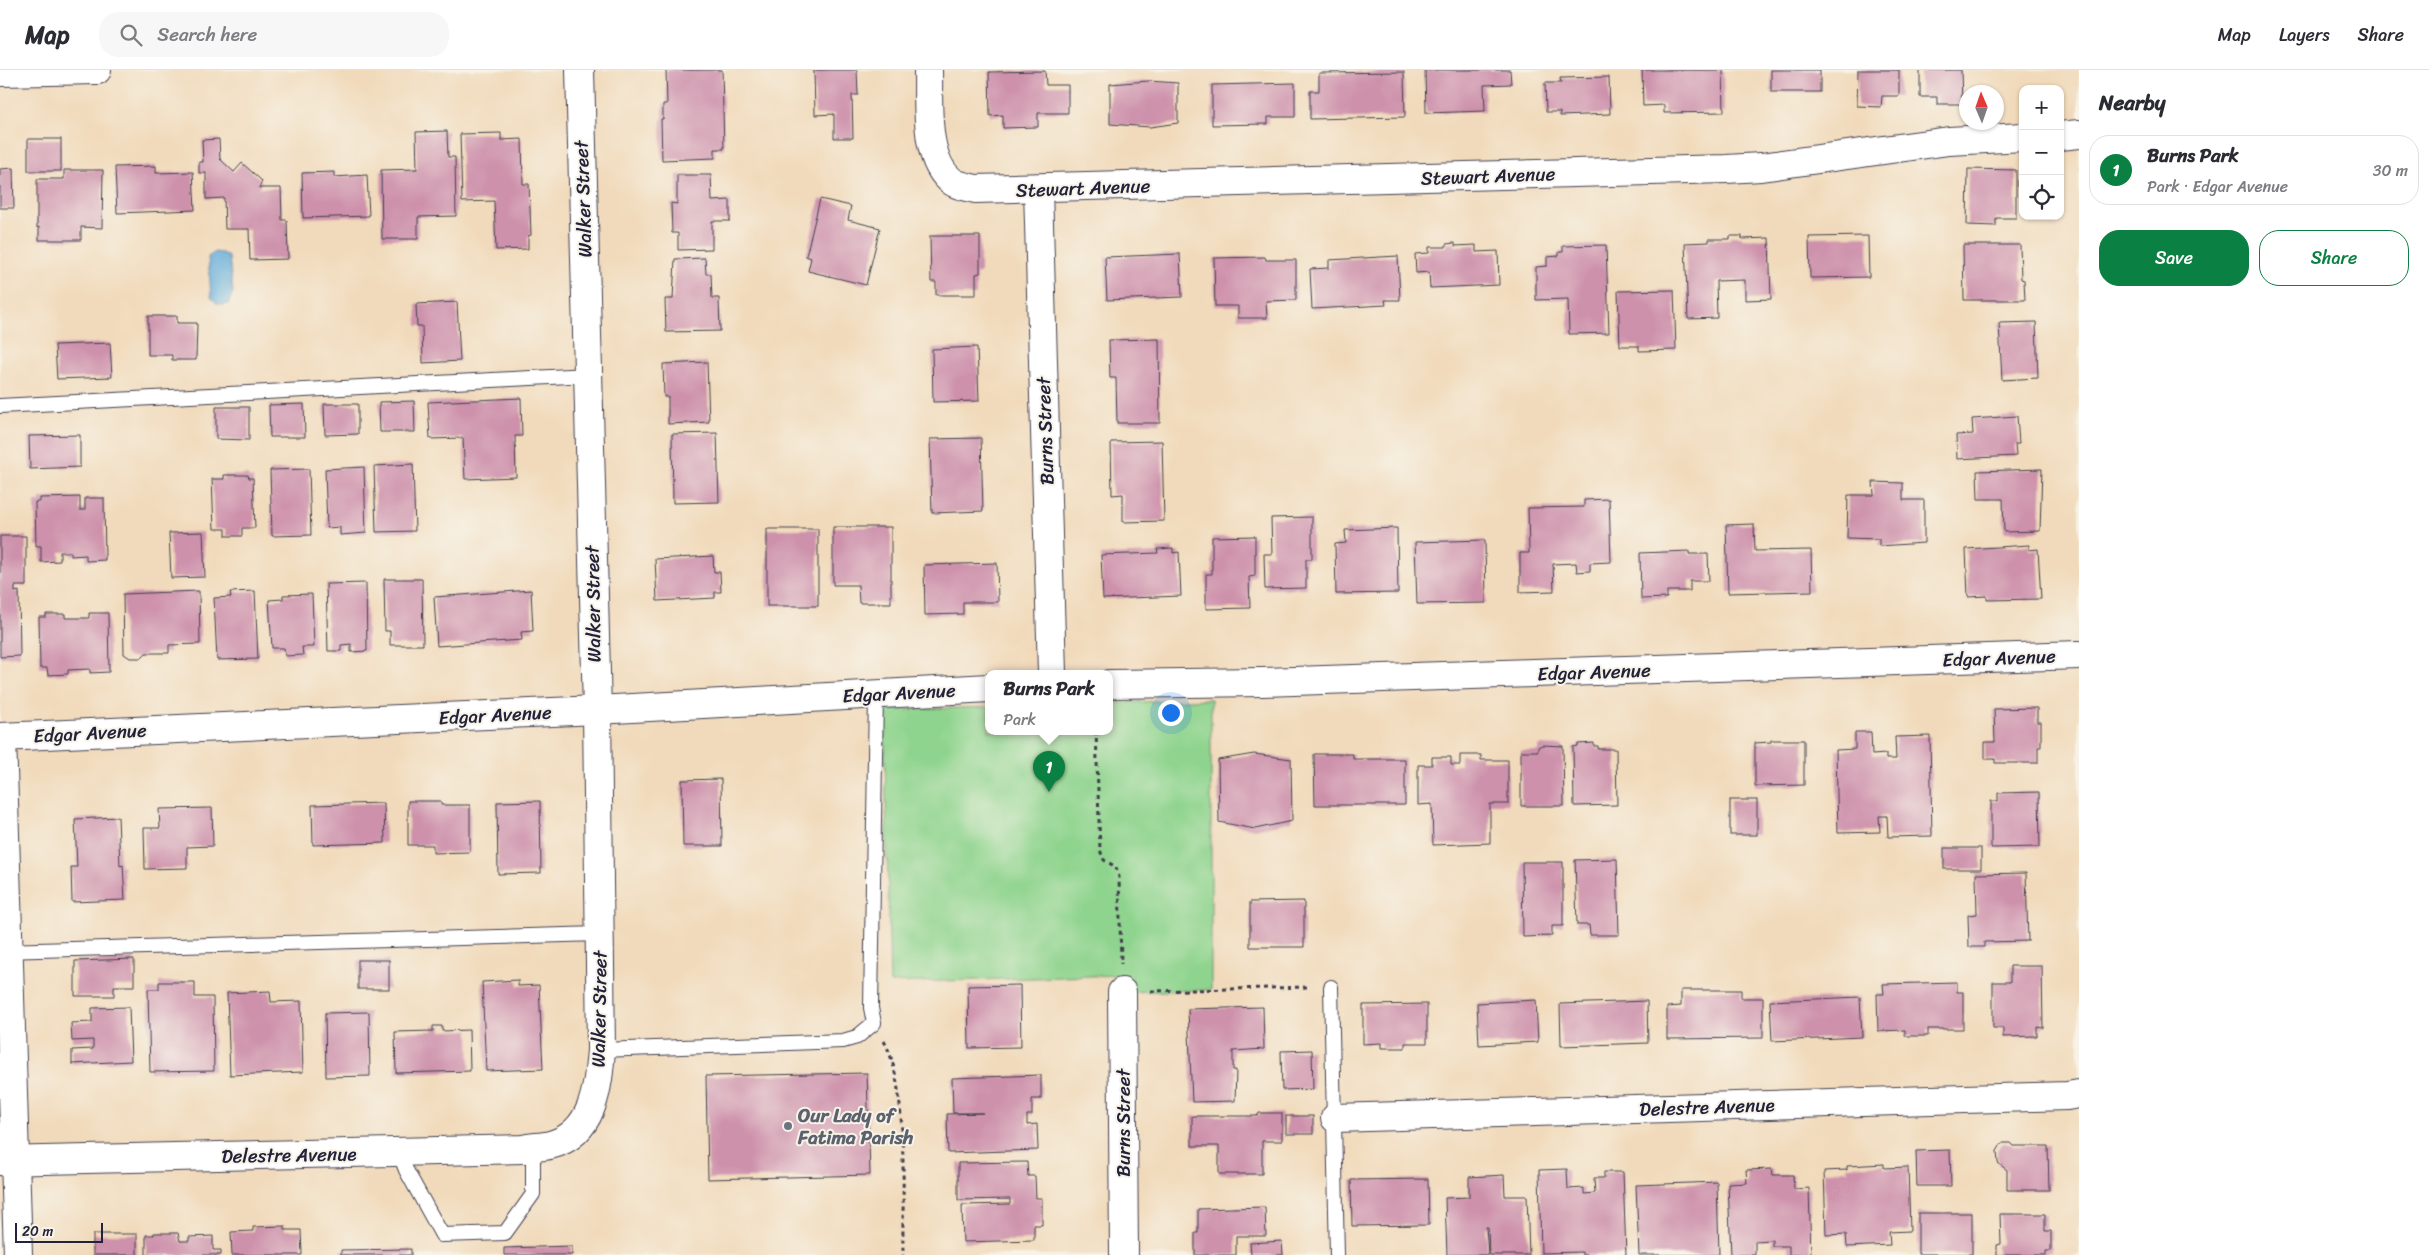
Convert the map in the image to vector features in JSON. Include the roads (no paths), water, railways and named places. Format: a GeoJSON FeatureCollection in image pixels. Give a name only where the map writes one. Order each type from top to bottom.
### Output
{"type":"FeatureCollection","features":[{"type":"Feature","properties":{"kind":"street"},"geometry":{"type":"LineString","coordinates":[[0,72],[97,70]]}},
{"type":"Feature","properties":{"kind":"street","name":"Walker Street"},"geometry":{"type":"LineString","coordinates":[[576,1133],[585,1121],[592,1102],[598,1081],[601,1050],[597,710],[580,70]]}},
{"type":"Feature","properties":{"kind":"street","name":"Stewart Avenue"},"geometry":{"type":"LineString","coordinates":[[928,70],[930,135],[935,154],[953,182],[975,189],[1038,189],[1726,169],[1761,167],[1949,141],[2019,137]]}},
{"type":"Feature","properties":{"kind":"street"},"geometry":{"type":"LineString","coordinates":[[2064,136],[2079,134]]}},
{"type":"Feature","properties":{"kind":"street","name":"Burns Street"},"geometry":{"type":"LineString","coordinates":[[1038,189],[1052,670]]}},
{"type":"Feature","properties":{"kind":"street","name":"Edgar Avenue"},"geometry":{"type":"LineString","coordinates":[[1113,684],[1262,682],[2079,655]]}},
{"type":"Feature","properties":{"kind":"street","name":"Edgar Avenue"},"geometry":{"type":"LineString","coordinates":[[1,737],[597,710],[985,688]]}},
{"type":"Feature","properties":{"kind":"street"},"geometry":{"type":"LineString","coordinates":[[1,737],[8,1161],[18,1255]]}},
{"type":"Feature","properties":{"kind":"street","name":"Burns Street"},"geometry":{"type":"LineString","coordinates":[[1122,992],[1124,1255]]}},
{"type":"Feature","properties":{"kind":"street","name":"Delestre Avenue"},"geometry":{"type":"LineString","coordinates":[[1335,1118],[2079,1094]]}},
{"type":"Feature","properties":{"kind":"street","name":"Delestre Avenue"},"geometry":{"type":"LineString","coordinates":[[8,1161],[532,1147],[552,1145],[576,1133]]}},
{"type":"Feature","properties":{"kind":"lane"},"geometry":{"type":"LineString","coordinates":[[0,406],[589,375]]}},
{"type":"Feature","properties":{"kind":"lane"},"geometry":{"type":"LineString","coordinates":[[601,1050],[843,1041],[858,1037],[874,1023],[871,1008],[876,694]]}},
{"type":"Feature","properties":{"kind":"lane"},"geometry":{"type":"LineString","coordinates":[[5,951],[600,934]]}},
{"type":"Feature","properties":{"kind":"lane"},"geometry":{"type":"LineString","coordinates":[[1331,987],[1338,1255]]}},
{"type":"Feature","properties":{"kind":"lane"},"geometry":{"type":"LineString","coordinates":[[399,1152],[406,1170],[442,1235],[506,1233],[533,1194],[532,1147]]}},
{"type":"Feature","properties":{"kind":"water"},"geometry":{"type":"Polygon","coordinates":[[[215,252],[229,257],[233,292],[228,304],[223,305],[218,304],[211,297],[208,257],[215,252]]]}},
{"type":"Feature","properties":{"kind":"place","name":"Burns Park"},"geometry":{"type":"Point","coordinates":[1049,792]}},
{"type":"Feature","properties":{"kind":"place","name":"Our Lady of Fatima Parish"},"geometry":{"type":"Point","coordinates":[788,1126]}}]}
